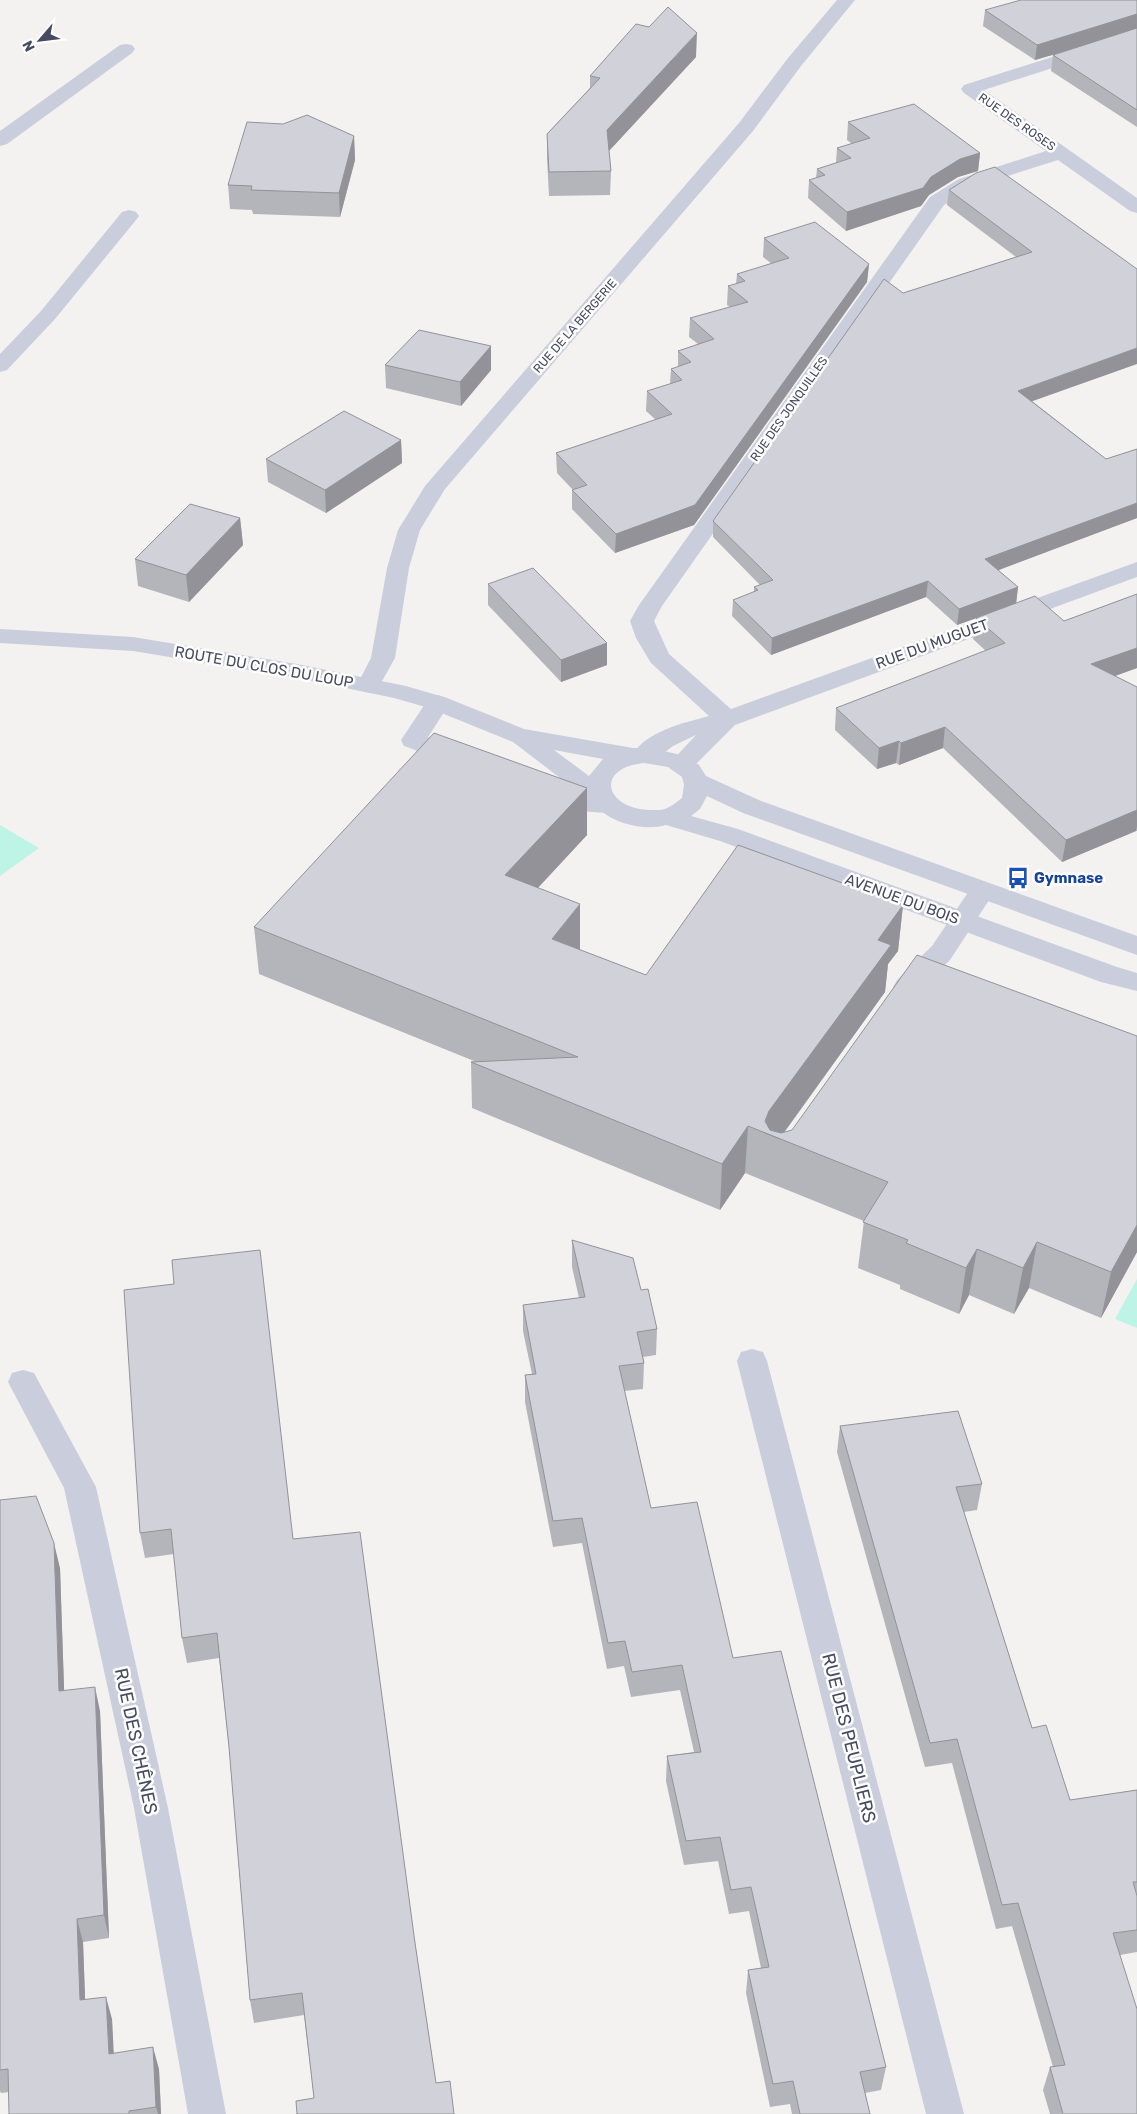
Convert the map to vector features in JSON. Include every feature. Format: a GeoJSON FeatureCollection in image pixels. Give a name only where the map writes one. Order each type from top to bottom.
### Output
{"type":"FeatureCollection","features":[{"type":"Feature","properties":{"kind":"street","name":"RUE DE LA BERGERIE"},"geometry":{"type":"LineString","coordinates":[[379,687],[398,568],[409,530],[436,486],[746,127],[809,43],[846,0]]}},
{"type":"Feature","properties":{"kind":"street","name":"RUE DES ROSES"},"geometry":{"type":"LineString","coordinates":[[1137,35],[970,89],[1137,207]]}},
{"type":"Feature","properties":{"kind":"street"},"geometry":{"type":"LineString","coordinates":[[0,140],[126,50]]}},
{"type":"Feature","properties":{"kind":"street","name":"RUE DES JONQUILLES"},"geometry":{"type":"LineString","coordinates":[[727,719],[660,658],[648,638],[642,622],[651,605],[937,201],[966,183],[1060,153]]}},
{"type":"Feature","properties":{"kind":"street"},"geometry":{"type":"LineString","coordinates":[[0,366],[48,315],[128,216]]}},
{"type":"Feature","properties":{"kind":"street","name":"RUE DU MUGUET"},"geometry":{"type":"LineString","coordinates":[[638,756],[681,730],[727,719],[1137,569]]}},
{"type":"Feature","properties":{"kind":"street","name":"ROUTE DU CLOS DU LOUP"},"geometry":{"type":"LineString","coordinates":[[0,636],[134,644],[379,687],[438,703],[519,736],[638,756]]}},
{"type":"Feature","properties":{"kind":"street"},"geometry":{"type":"LineString","coordinates":[[438,703],[413,740],[476,764]]}},
{"type":"Feature","properties":{"kind":"street","name":"RUE DU MUGUET"},"geometry":{"type":"LineString","coordinates":[[688,772],[727,719]]}},
{"type":"Feature","properties":{"kind":"street","name":"ROUTE DU CLOS DU LOUP"},"geometry":{"type":"LineString","coordinates":[[519,736],[604,801]]}},
{"type":"Feature","properties":{"kind":"street"},"geometry":{"type":"LineString","coordinates":[[688,772],[696,793],[691,803],[681,812],[653,820],[640,819],[616,811],[604,801],[599,787],[601,777],[608,768],[619,761],[638,756],[667,758],[688,772],[752,807],[1137,946]]}},
{"type":"Feature","properties":{"kind":"street"},"geometry":{"type":"LineString","coordinates":[[530,784],[575,801],[604,801]]}},
{"type":"Feature","properties":{"kind":"street","name":"AVENUE DU BOIS"},"geometry":{"type":"LineString","coordinates":[[666,817],[729,835],[1110,975],[1137,982]]}},
{"type":"Feature","properties":{"kind":"street"},"geometry":{"type":"LineString","coordinates":[[891,1007],[908,983],[941,953],[982,891]]}},
{"type":"Feature","properties":{"kind":"street","name":"RUE DES PEUPLIERS"},"geometry":{"type":"LineString","coordinates":[[752,1361],[945,2114]]}},
{"type":"Feature","properties":{"kind":"street","name":"RUE DES CHÊNES"},"geometry":{"type":"LineString","coordinates":[[23,1382],[80,1487],[151,1808],[207,2114]]}},
{"type":"Feature","properties":{"kind":"green space"},"geometry":{"type":"Polygon","coordinates":[[[0,825],[39,848],[0,876],[0,825]]]}},
{"type":"Feature","properties":{"kind":"green space"},"geometry":{"type":"Polygon","coordinates":[[[1137,1279],[1137,1328],[1115,1319],[1137,1279]]]}},
{"type":"Feature","properties":{"kind":"building"},"geometry":{"type":"Polygon","coordinates":[[[1021,0],[1137,0],[1137,14],[1037,45],[985,10],[1021,0]]]}},
{"type":"Feature","properties":{"kind":"building"},"geometry":{"type":"Polygon","coordinates":[[[668,7],[697,33],[607,130],[611,171],[549,172],[547,134],[600,78],[590,76],[636,24],[649,27],[668,7]]]}},
{"type":"Feature","properties":{"kind":"building"},"geometry":{"type":"Polygon","coordinates":[[[1137,28],[1137,110],[1053,55],[1137,28]]]}},
{"type":"Feature","properties":{"kind":"building"},"geometry":{"type":"Polygon","coordinates":[[[914,104],[980,153],[960,159],[931,177],[923,188],[847,212],[809,180],[825,175],[817,169],[851,158],[837,148],[870,138],[848,122],[914,104]]]}},
{"type":"Feature","properties":{"kind":"building"},"geometry":{"type":"Polygon","coordinates":[[[307,115],[354,136],[339,193],[251,190],[252,186],[228,185],[247,122],[283,124],[307,115]]]}},
{"type":"Feature","properties":{"kind":"building"},"geometry":{"type":"Polygon","coordinates":[[[995,167],[1137,269],[1137,348],[1018,391],[1106,459],[1137,449],[1137,503],[985,559],[1018,587],[959,609],[928,581],[772,638],[733,600],[758,590],[754,587],[773,580],[713,521],[884,279],[903,293],[1032,252],[949,190],[976,173],[995,167]]]}},
{"type":"Feature","properties":{"kind":"building"},"geometry":{"type":"Polygon","coordinates":[[[815,222],[869,264],[695,505],[616,534],[572,490],[587,485],[556,453],[672,414],[647,391],[682,380],[671,369],[691,362],[678,351],[714,339],[690,318],[748,302],[728,286],[745,281],[737,274],[789,258],[764,238],[815,222]]]}},
{"type":"Feature","properties":{"kind":"building"},"geometry":{"type":"Polygon","coordinates":[[[419,330],[491,346],[460,382],[385,365],[419,330]]]}},
{"type":"Feature","properties":{"kind":"building"},"geometry":{"type":"Polygon","coordinates":[[[344,411],[401,440],[325,490],[266,459],[344,411]]]}},
{"type":"Feature","properties":{"kind":"building"},"geometry":{"type":"Polygon","coordinates":[[[190,504],[240,518],[186,575],[135,559],[190,504]]]}},
{"type":"Feature","properties":{"kind":"building"},"geometry":{"type":"Polygon","coordinates":[[[533,568],[607,643],[561,660],[488,584],[533,568]]]}},
{"type":"Feature","properties":{"kind":"building"},"geometry":{"type":"Polygon","coordinates":[[[1137,594],[1137,648],[1091,664],[1137,687],[1137,810],[1066,840],[945,727],[901,743],[899,741],[879,748],[836,708],[1005,643],[976,618],[1035,596],[1064,621],[1137,594]]]}},
{"type":"Feature","properties":{"kind":"building"},"geometry":{"type":"Polygon","coordinates":[[[434,733],[587,788],[505,875],[580,904],[552,939],[646,975],[738,845],[903,905],[878,940],[891,945],[769,1111],[765,1121],[770,1130],[781,1133],[792,1130],[917,955],[1137,1036],[1137,1225],[1111,1272],[1037,1242],[1023,1268],[977,1249],[966,1268],[906,1243],[908,1240],[863,1222],[888,1182],[748,1126],[722,1164],[471,1062],[578,1057],[254,927],[434,733]]]}},
{"type":"Feature","properties":{"kind":"building"},"geometry":{"type":"Polygon","coordinates":[[[572,1240],[633,1258],[641,1290],[648,1289],[657,1329],[637,1332],[644,1363],[619,1366],[651,1508],[697,1502],[733,1658],[781,1651],[886,2067],[860,2072],[870,2114],[800,2114],[793,2081],[773,2084],[748,1970],[769,1967],[751,1887],[731,1890],[720,1837],[686,1841],[667,1756],[701,1752],[682,1665],[632,1672],[625,1641],[608,1643],[582,1518],[553,1521],[525,1375],[536,1374],[523,1305],[585,1297],[572,1240]]]}},
{"type":"Feature","properties":{"kind":"building"},"geometry":{"type":"Polygon","coordinates":[[[260,1250],[293,1539],[360,1532],[415,1943],[436,2083],[450,2081],[454,2114],[297,2114],[296,2101],[314,2098],[302,1993],[250,2000],[229,1747],[217,1633],[182,1638],[171,1529],[140,1533],[124,1290],[174,1284],[172,1260],[260,1250]]]}},
{"type":"Feature","properties":{"kind":"building"},"geometry":{"type":"Polygon","coordinates":[[[958,1411],[982,1484],[956,1487],[1032,1728],[1046,1725],[1070,1800],[1137,1790],[1137,1882],[1133,1882],[1137,1896],[1137,1930],[1113,1933],[1137,2009],[1137,2114],[1063,2114],[1050,2067],[1065,2065],[1018,1903],[1002,1905],[957,1739],[930,1743],[840,1426],[958,1411]]]}},
{"type":"Feature","properties":{"kind":"building"},"geometry":{"type":"Polygon","coordinates":[[[36,1496],[54,1543],[59,1691],[95,1687],[104,1915],[77,1919],[80,2000],[106,1997],[109,2054],[153,2047],[156,2107],[129,2111],[129,2114],[9,2114],[8,2069],[0,2070],[0,1500],[36,1496]]]}},
{"type":"Feature","properties":{"kind":"place","name":"Gymnase"},"geometry":{"type":"Point","coordinates":[1018,878]}}]}
